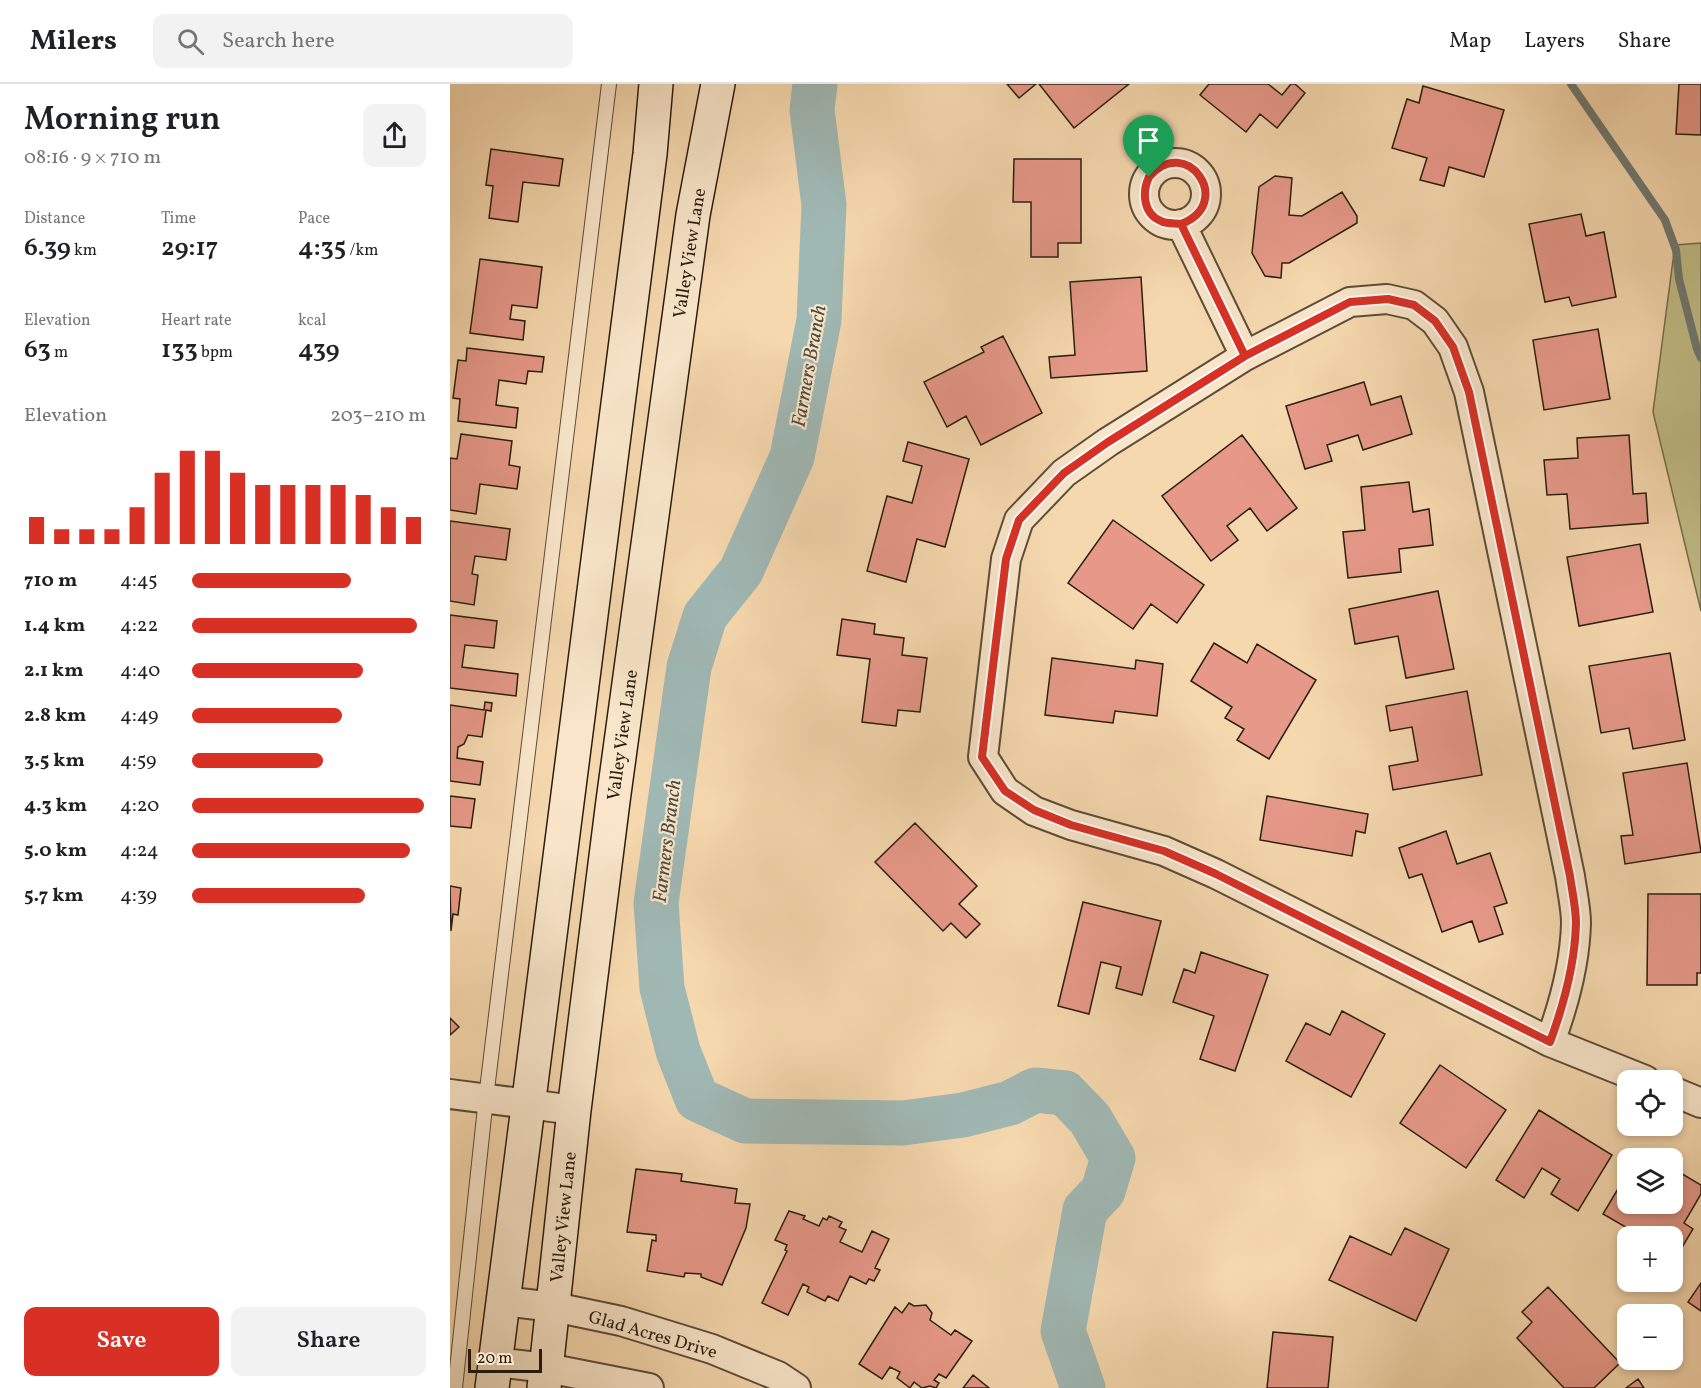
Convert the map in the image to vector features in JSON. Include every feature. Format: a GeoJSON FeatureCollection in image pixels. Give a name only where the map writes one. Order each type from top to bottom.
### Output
{"type":"FeatureCollection","features":[{"type":"Feature","properties":{"kind":"main road"},"geometry":{"type":"LineString","coordinates":[[494,1375],[650,154],[656,84]]}},
{"type":"Feature","properties":{"kind":"main road","name":"Valley View Lane"},"geometry":{"type":"LineString","coordinates":[[545,1378],[574,1110],[693,215],[718,84]]}},
{"type":"Feature","properties":{"kind":"street"},"geometry":{"type":"LineString","coordinates":[[1181,224],[1245,356]]}},
{"type":"Feature","properties":{"kind":"street"},"geometry":{"type":"LineString","coordinates":[[1550,1042],[1564,1005],[1576,921],[1570,876],[1469,392],[1453,347],[1435,321],[1414,305],[1388,299],[1350,302],[1245,356],[1108,442],[1064,473],[1019,520],[1006,559],[982,757],[1005,791],[1034,810],[1071,825],[1164,851],[1216,874],[1550,1042],[1620,1070]]}},
{"type":"Feature","properties":{"kind":"street"},"geometry":{"type":"LineString","coordinates":[[450,1094],[574,1110]]}},
{"type":"Feature","properties":{"kind":"street"},"geometry":{"type":"LineString","coordinates":[[1683,1096],[1701,1103]]}},
{"type":"Feature","properties":{"kind":"street","name":"Glad Acres Drive"},"geometry":{"type":"LineString","coordinates":[[503,1301],[554,1307],[621,1321],[712,1349],[778,1376],[796,1388]]}},
{"type":"Feature","properties":{"kind":"street"},"geometry":{"type":"LineString","coordinates":[[494,1375],[648,1388]]}},
{"type":"Feature","properties":{"kind":"lane"},"geometry":{"type":"LineString","coordinates":[[455,1388],[486,1098],[609,84]]}},
{"type":"Feature","properties":{"kind":"shaded area"},"geometry":{"type":"Polygon","coordinates":[[[1701,243],[1701,611],[1653,412],[1675,245],[1701,243]]]}},
{"type":"Feature","properties":{"kind":"building"},"geometry":{"type":"Polygon","coordinates":[[[1007,84],[1036,84],[1019,98],[1007,84]]]}},
{"type":"Feature","properties":{"kind":"building"},"geometry":{"type":"Polygon","coordinates":[[[1039,84],[1129,84],[1074,128],[1039,84]]]}},
{"type":"Feature","properties":{"kind":"building"},"geometry":{"type":"Polygon","coordinates":[[[1209,84],[1268,84],[1282,95],[1291,84],[1295,84],[1305,93],[1277,128],[1260,114],[1246,132],[1200,95],[1209,84]]]}},
{"type":"Feature","properties":{"kind":"building"},"geometry":{"type":"Polygon","coordinates":[[[1679,84],[1701,84],[1701,135],[1676,134],[1679,84]]]}},
{"type":"Feature","properties":{"kind":"building"},"geometry":{"type":"Polygon","coordinates":[[[1423,86],[1504,110],[1484,177],[1449,167],[1444,186],[1420,180],[1427,158],[1392,148],[1407,99],[1419,103],[1423,86]]]}},
{"type":"Feature","properties":{"kind":"building"},"geometry":{"type":"Polygon","coordinates":[[[491,149],[563,159],[559,186],[523,182],[518,222],[489,218],[493,186],[486,185],[491,149]]]}},
{"type":"Feature","properties":{"kind":"building"},"geometry":{"type":"Polygon","coordinates":[[[1014,159],[1081,159],[1081,243],[1058,243],[1058,257],[1031,257],[1031,202],[1013,202],[1014,159]]]}},
{"type":"Feature","properties":{"kind":"building"},"geometry":{"type":"Polygon","coordinates":[[[1275,176],[1292,178],[1289,215],[1302,216],[1342,192],[1357,216],[1357,223],[1289,263],[1282,263],[1281,278],[1265,276],[1252,253],[1259,187],[1275,176]]]}},
{"type":"Feature","properties":{"kind":"building"},"geometry":{"type":"Polygon","coordinates":[[[1581,214],[1586,236],[1604,232],[1616,297],[1572,306],[1569,297],[1545,302],[1529,224],[1581,214]]]}},
{"type":"Feature","properties":{"kind":"building"},"geometry":{"type":"Polygon","coordinates":[[[480,259],[542,267],[537,308],[512,305],[510,319],[525,321],[523,340],[470,333],[480,259]]]}},
{"type":"Feature","properties":{"kind":"building"},"geometry":{"type":"Polygon","coordinates":[[[1141,277],[1147,371],[1051,378],[1049,357],[1075,355],[1070,282],[1141,277]]]}},
{"type":"Feature","properties":{"kind":"building"},"geometry":{"type":"Polygon","coordinates":[[[1598,329],[1610,399],[1544,410],[1533,340],[1598,329]]]}},
{"type":"Feature","properties":{"kind":"building"},"geometry":{"type":"Polygon","coordinates":[[[1003,336],[1042,413],[981,445],[966,416],[947,427],[924,382],[984,352],[981,347],[1003,336]]]}},
{"type":"Feature","properties":{"kind":"building"},"geometry":{"type":"Polygon","coordinates":[[[467,348],[544,357],[542,372],[528,371],[526,384],[499,380],[496,405],[518,408],[516,428],[458,421],[460,399],[453,398],[458,360],[466,361],[467,348]]]}},
{"type":"Feature","properties":{"kind":"building"},"geometry":{"type":"Polygon","coordinates":[[[1364,382],[1371,405],[1401,396],[1412,434],[1363,450],[1358,435],[1327,445],[1332,461],[1305,469],[1286,406],[1364,382]]]}},
{"type":"Feature","properties":{"kind":"building"},"geometry":{"type":"Polygon","coordinates":[[[461,434],[512,441],[509,465],[520,467],[517,489],[480,484],[476,514],[450,510],[450,458],[457,459],[461,434]]]}},
{"type":"Feature","properties":{"kind":"building"},"geometry":{"type":"Polygon","coordinates":[[[1242,435],[1297,508],[1267,531],[1250,508],[1227,526],[1238,540],[1211,561],[1162,496],[1242,435]]]}},
{"type":"Feature","properties":{"kind":"building"},"geometry":{"type":"Polygon","coordinates":[[[1629,435],[1633,494],[1646,493],[1648,523],[1570,529],[1567,494],[1547,495],[1544,460],[1578,458],[1577,438],[1629,435]]]}},
{"type":"Feature","properties":{"kind":"building"},"geometry":{"type":"Polygon","coordinates":[[[908,442],[969,459],[945,547],[917,539],[906,582],[867,571],[887,496],[912,503],[922,466],[903,461],[908,442]]]}},
{"type":"Feature","properties":{"kind":"building"},"geometry":{"type":"Polygon","coordinates":[[[1409,482],[1413,512],[1429,509],[1433,545],[1399,549],[1401,572],[1348,578],[1343,532],[1365,530],[1361,487],[1409,482]]]}},
{"type":"Feature","properties":{"kind":"building"},"geometry":{"type":"Polygon","coordinates":[[[1113,520],[1204,585],[1177,623],[1151,604],[1133,629],[1068,583],[1113,520]]]}},
{"type":"Feature","properties":{"kind":"building"},"geometry":{"type":"Polygon","coordinates":[[[450,521],[510,529],[506,560],[475,556],[472,574],[478,575],[474,605],[450,601],[450,521]]]}},
{"type":"Feature","properties":{"kind":"building"},"geometry":{"type":"Polygon","coordinates":[[[1640,544],[1653,612],[1579,626],[1567,557],[1640,544]]]}},
{"type":"Feature","properties":{"kind":"building"},"geometry":{"type":"Polygon","coordinates":[[[1438,591],[1454,669],[1406,678],[1398,636],[1355,644],[1349,609],[1438,591]]]}},
{"type":"Feature","properties":{"kind":"building"},"geometry":{"type":"Polygon","coordinates":[[[450,615],[497,621],[494,648],[465,645],[462,667],[518,674],[516,696],[450,688],[450,615]]]}},
{"type":"Feature","properties":{"kind":"building"},"geometry":{"type":"Polygon","coordinates":[[[842,619],[875,624],[874,634],[904,638],[902,655],[927,658],[920,712],[898,710],[896,726],[862,722],[870,659],[837,655],[842,619]]]}},
{"type":"Feature","properties":{"kind":"building"},"geometry":{"type":"Polygon","coordinates":[[[1214,643],[1247,663],[1257,644],[1316,680],[1269,759],[1237,740],[1244,729],[1225,718],[1232,707],[1191,681],[1214,643]]]}},
{"type":"Feature","properties":{"kind":"building"},"geometry":{"type":"Polygon","coordinates":[[[1670,653],[1685,740],[1633,749],[1629,728],[1601,733],[1589,666],[1670,653]]]}},
{"type":"Feature","properties":{"kind":"building"},"geometry":{"type":"Polygon","coordinates":[[[1052,658],[1135,669],[1136,660],[1163,664],[1157,716],[1115,711],[1113,723],[1045,715],[1052,658]]]}},
{"type":"Feature","properties":{"kind":"building"},"geometry":{"type":"Polygon","coordinates":[[[1467,691],[1482,775],[1393,790],[1389,766],[1418,761],[1412,727],[1390,731],[1386,706],[1467,691]]]}},
{"type":"Feature","properties":{"kind":"building"},"geometry":{"type":"Polygon","coordinates":[[[485,702],[492,703],[491,711],[486,710],[482,737],[468,735],[464,744],[458,747],[457,758],[483,762],[480,785],[450,781],[450,705],[484,710],[485,702]]]}},
{"type":"Feature","properties":{"kind":"building"},"geometry":{"type":"Polygon","coordinates":[[[1687,763],[1701,852],[1625,864],[1621,836],[1633,835],[1623,773],[1687,763]]]}},
{"type":"Feature","properties":{"kind":"building"},"geometry":{"type":"Polygon","coordinates":[[[450,796],[475,799],[471,828],[450,826],[450,796]]]}},
{"type":"Feature","properties":{"kind":"building"},"geometry":{"type":"Polygon","coordinates":[[[1267,796],[1368,814],[1365,833],[1356,831],[1352,856],[1260,840],[1267,796]]]}},
{"type":"Feature","properties":{"kind":"building"},"geometry":{"type":"Polygon","coordinates":[[[915,823],[977,886],[959,904],[980,924],[966,938],[951,923],[943,931],[875,862],[915,823]]]}},
{"type":"Feature","properties":{"kind":"building"},"geometry":{"type":"Polygon","coordinates":[[[1446,831],[1457,864],[1490,853],[1507,903],[1494,907],[1503,934],[1479,942],[1472,921],[1442,932],[1422,874],[1409,878],[1399,848],[1446,831]]]}},
{"type":"Feature","properties":{"kind":"building"},"geometry":{"type":"Polygon","coordinates":[[[450,886],[461,888],[458,915],[453,914],[451,931],[450,886]]]}},
{"type":"Feature","properties":{"kind":"building"},"geometry":{"type":"Polygon","coordinates":[[[1648,894],[1701,894],[1701,973],[1697,973],[1697,985],[1647,985],[1648,894]]]}},
{"type":"Feature","properties":{"kind":"building"},"geometry":{"type":"Polygon","coordinates":[[[1083,902],[1161,921],[1142,995],[1116,988],[1121,967],[1101,962],[1089,1014],[1058,1006],[1083,902]]]}},
{"type":"Feature","properties":{"kind":"building"},"geometry":{"type":"Polygon","coordinates":[[[1201,952],[1268,975],[1235,1071],[1200,1059],[1214,1016],[1173,1002],[1184,969],[1195,973],[1201,952]]]}},
{"type":"Feature","properties":{"kind":"building"},"geometry":{"type":"Polygon","coordinates":[[[1342,1011],[1385,1034],[1351,1097],[1286,1061],[1306,1023],[1330,1035],[1342,1011]]]}},
{"type":"Feature","properties":{"kind":"building"},"geometry":{"type":"Polygon","coordinates":[[[450,1018],[459,1027],[450,1035],[450,1018]]]}},
{"type":"Feature","properties":{"kind":"building"},"geometry":{"type":"Polygon","coordinates":[[[1440,1065],[1506,1110],[1466,1168],[1400,1123],[1440,1065]]]}},
{"type":"Feature","properties":{"kind":"building"},"geometry":{"type":"Polygon","coordinates":[[[1539,1110],[1612,1155],[1578,1211],[1551,1194],[1560,1179],[1542,1168],[1524,1198],[1496,1180],[1539,1110]]]}},
{"type":"Feature","properties":{"kind":"building"},"geometry":{"type":"Polygon","coordinates":[[[636,1169],[682,1174],[681,1181],[737,1189],[735,1203],[750,1204],[746,1228],[722,1285],[701,1277],[701,1274],[685,1273],[684,1277],[647,1271],[652,1240],[656,1241],[656,1235],[627,1232],[636,1169]]]}},
{"type":"Feature","properties":{"kind":"building"},"geometry":{"type":"Polygon","coordinates":[[[1683,1174],[1701,1185],[1701,1194],[1684,1223],[1693,1229],[1683,1246],[1683,1226],[1624,1226],[1603,1214],[1617,1190],[1617,1214],[1683,1214],[1683,1174]]]}},
{"type":"Feature","properties":{"kind":"building"},"geometry":{"type":"Polygon","coordinates":[[[789,1211],[805,1216],[803,1219],[819,1226],[823,1218],[827,1220],[829,1216],[842,1222],[839,1227],[846,1230],[840,1242],[862,1252],[872,1231],[889,1239],[875,1268],[880,1270],[874,1281],[869,1279],[866,1284],[850,1276],[838,1301],[828,1296],[825,1301],[807,1292],[809,1287],[803,1284],[788,1315],[762,1303],[787,1251],[785,1250],[787,1245],[775,1240],[789,1211]]]}},
{"type":"Feature","properties":{"kind":"building"},"geometry":{"type":"Polygon","coordinates":[[[1405,1228],[1449,1249],[1416,1321],[1329,1280],[1350,1236],[1391,1255],[1405,1228]]]}},
{"type":"Feature","properties":{"kind":"building"},"geometry":{"type":"Polygon","coordinates":[[[1701,1283],[1701,1311],[1688,1302],[1701,1283]]]}},
{"type":"Feature","properties":{"kind":"building"},"geometry":{"type":"Polygon","coordinates":[[[1548,1287],[1617,1360],[1617,1366],[1594,1388],[1564,1388],[1517,1338],[1532,1322],[1522,1312],[1548,1287]]]}},
{"type":"Feature","properties":{"kind":"building"},"geometry":{"type":"Polygon","coordinates":[[[909,1303],[914,1306],[926,1305],[932,1313],[930,1320],[951,1335],[955,1330],[972,1341],[946,1378],[939,1374],[934,1380],[939,1383],[936,1388],[930,1386],[922,1388],[914,1382],[910,1388],[897,1378],[900,1372],[890,1367],[882,1379],[859,1364],[895,1307],[902,1313],[909,1303]]]}},
{"type":"Feature","properties":{"kind":"building"},"geometry":{"type":"Polygon","coordinates":[[[1273,1332],[1333,1337],[1328,1388],[1267,1388],[1273,1332]]]}},
{"type":"Feature","properties":{"kind":"building"},"geometry":{"type":"Polygon","coordinates":[[[973,1375],[989,1388],[963,1388],[973,1375]]]}},
{"type":"Feature","properties":{"kind":"building"},"geometry":{"type":"Polygon","coordinates":[[[1638,1379],[1644,1388],[1626,1388],[1638,1379]]]}},
{"type":"Feature","properties":{"kind":"waterway","name":"Farmers Branch"},"geometry":{"type":"LineString","coordinates":[[815,84],[812,110],[824,205],[819,320],[792,457],[741,571],[705,616],[689,667],[656,903],[662,988],[678,1051],[697,1099],[745,1121],[903,1123],[963,1115],[1010,1103],[1035,1090],[1065,1093],[1090,1119],[1113,1158],[1103,1191],[1085,1210],[1063,1331],[1083,1388]]}},
{"type":"Feature","properties":{"kind":"waterway"},"geometry":{"type":"LineString","coordinates":[[1571,84],[1665,220],[1676,250],[1679,279],[1701,358]]}},
{"type":"Feature","properties":{"kind":"route"},"geometry":{"type":"LineString","coordinates":[[1149,177],[1144,197],[1147,207],[1161,221],[1181,224],[1245,356],[1108,442],[1064,473],[1019,520],[1006,559],[982,757],[1005,791],[1034,810],[1071,825],[1164,851],[1216,874],[1550,1042],[1564,1005],[1572,960],[1576,921],[1570,876],[1469,392],[1453,347],[1435,321],[1414,305],[1388,299],[1350,302],[1245,356],[1213,290],[1181,224],[1191,221],[1204,206],[1206,196],[1201,176],[1185,164],[1175,163],[1156,169],[1149,177]]}}]}
